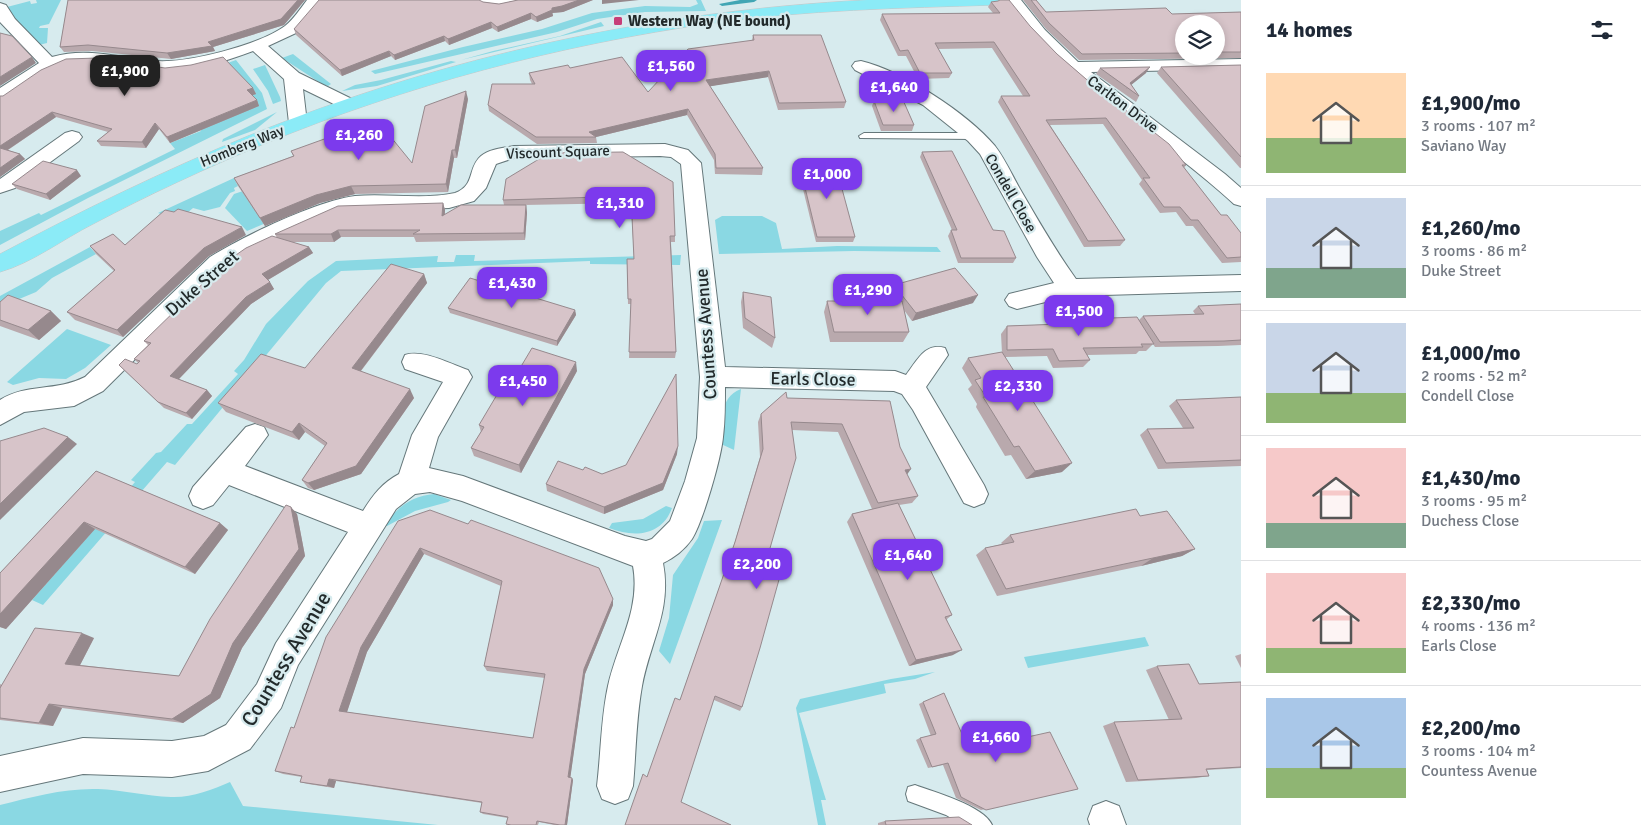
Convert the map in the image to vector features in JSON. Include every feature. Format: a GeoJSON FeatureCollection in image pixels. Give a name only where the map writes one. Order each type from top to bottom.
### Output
{"type":"FeatureCollection","features":[{"type":"Feature","properties":{"kind":"main road","name":"Homberg Way"},"geometry":{"type":"LineString","coordinates":[[0,264],[162,179],[348,104],[448,72],[555,46],[666,25],[738,15],[858,5],[995,0]]}},
{"type":"Feature","properties":{"kind":"street"},"geometry":{"type":"LineString","coordinates":[[0,96],[49,64],[68,58],[85,56],[160,66],[190,64],[256,45],[287,33],[297,26],[315,0]]}},
{"type":"Feature","properties":{"kind":"street"},"geometry":{"type":"LineString","coordinates":[[481,4],[518,0]]}},
{"type":"Feature","properties":{"kind":"street","name":"Carlton Drive"},"geometry":{"type":"LineString","coordinates":[[1013,0],[1048,43],[1075,68],[1204,165],[1241,198]]}},
{"type":"Feature","properties":{"kind":"street"},"geometry":{"type":"LineString","coordinates":[[0,8],[8,22],[49,64]]}},
{"type":"Feature","properties":{"kind":"street"},"geometry":{"type":"LineString","coordinates":[[256,45],[292,77],[348,104]]}},
{"type":"Feature","properties":{"kind":"street","name":"Condell Close"},"geometry":{"type":"LineString","coordinates":[[872,50],[854,69],[920,94],[974,136],[988,152],[1048,258],[1070,288]]}},
{"type":"Feature","properties":{"kind":"street"},"geometry":{"type":"LineString","coordinates":[[1075,68],[1132,64],[1196,66],[1241,64]]}},
{"type":"Feature","properties":{"kind":"street"},"geometry":{"type":"LineString","coordinates":[[292,77],[298,123]]}},
{"type":"Feature","properties":{"kind":"street"},"geometry":{"type":"LineString","coordinates":[[1,197],[8,183],[72,138]]}},
{"type":"Feature","properties":{"kind":"street","name":"Viscount Square"},"geometry":{"type":"LineString","coordinates":[[428,202],[456,200],[474,193],[480,186],[487,161],[498,155],[514,152],[645,150],[673,152],[687,157],[691,163],[694,180]]}},
{"type":"Feature","properties":{"kind":"street","name":"Countess Avenue"},"geometry":{"type":"LineString","coordinates":[[646,554],[662,549],[681,530],[699,481],[710,438],[713,376],[694,180]]}},
{"type":"Feature","properties":{"kind":"street","name":"Duke Street"},"geometry":{"type":"LineString","coordinates":[[0,414],[18,402],[74,395],[94,384],[218,263],[241,248],[337,206],[356,203],[428,202]]}},
{"type":"Feature","properties":{"kind":"street"},"geometry":{"type":"LineString","coordinates":[[1017,300],[1070,288],[1241,283]]}},
{"type":"Feature","properties":{"kind":"street"},"geometry":{"type":"LineString","coordinates":[[936,355],[911,387],[922,402],[974,494]]}},
{"type":"Feature","properties":{"kind":"street"},"geometry":{"type":"LineString","coordinates":[[414,362],[459,377],[425,435],[411,482],[430,480],[463,489],[625,550],[646,554],[650,581],[649,607],[625,686],[615,786]]}},
{"type":"Feature","properties":{"kind":"street","name":"Earls Close"},"geometry":{"type":"LineString","coordinates":[[713,376],[895,381],[911,387]]}},
{"type":"Feature","properties":{"kind":"street"},"geometry":{"type":"LineString","coordinates":[[203,496],[255,435]]}},
{"type":"Feature","properties":{"kind":"street"},"geometry":{"type":"LineString","coordinates":[[225,471],[369,527]]}},
{"type":"Feature","properties":{"kind":"street","name":"Countess Avenue"},"geometry":{"type":"LineString","coordinates":[[0,774],[83,756],[172,759],[208,753],[238,737],[253,720],[268,696],[287,654],[386,500],[398,489],[411,482]]}},
{"type":"Feature","properties":{"kind":"lane"},"geometry":{"type":"LineString","coordinates":[[864,136],[974,136]]}},
{"type":"Feature","properties":{"kind":"lane"},"geometry":{"type":"LineString","coordinates":[[915,794],[952,808],[982,825]]}},
{"type":"Feature","properties":{"kind":"shaded area"},"geometry":{"type":"Polygon","coordinates":[[[36,0],[61,0],[49,24],[39,28],[48,28],[47,43],[39,45],[30,34],[14,21],[7,7],[30,1],[31,4],[37,3],[36,0]]]}},
{"type":"Feature","properties":{"kind":"shaded area"},"geometry":{"type":"Polygon","coordinates":[[[696,0],[701,0],[706,11],[645,12],[597,19],[557,32],[375,74],[371,71],[542,29],[592,13],[645,6],[690,7],[698,4],[696,0]]]}},
{"type":"Feature","properties":{"kind":"shaded area"},"geometry":{"type":"Polygon","coordinates":[[[601,22],[604,26],[461,60],[560,36],[601,22]]]}},
{"type":"Feature","properties":{"kind":"shaded area"},"geometry":{"type":"Polygon","coordinates":[[[293,54],[331,84],[328,86],[322,84],[282,58],[293,54]]]}},
{"type":"Feature","properties":{"kind":"shaded area"},"geometry":{"type":"Polygon","coordinates":[[[236,60],[262,93],[267,109],[88,198],[0,245],[0,231],[39,213],[41,215],[175,149],[170,143],[201,131],[196,74],[236,60]]]}},
{"type":"Feature","properties":{"kind":"shaded area"},"geometry":{"type":"Polygon","coordinates":[[[451,61],[456,62],[377,86],[342,91],[355,85],[451,61]]]}},
{"type":"Feature","properties":{"kind":"shaded area"},"geometry":{"type":"Polygon","coordinates":[[[265,65],[281,101],[273,104],[268,91],[253,69],[265,65]]]}},
{"type":"Feature","properties":{"kind":"shaded area"},"geometry":{"type":"Polygon","coordinates":[[[277,112],[255,130],[222,142],[223,139],[277,112]]]}},
{"type":"Feature","properties":{"kind":"shaded area"},"geometry":{"type":"Polygon","coordinates":[[[234,178],[238,186],[234,188],[235,191],[230,193],[220,207],[204,211],[193,208],[179,220],[158,213],[234,178]]]}},
{"type":"Feature","properties":{"kind":"shaded area"},"geometry":{"type":"Polygon","coordinates":[[[246,190],[266,223],[247,231],[225,208],[234,194],[246,190]]]}},
{"type":"Feature","properties":{"kind":"shaded area"},"geometry":{"type":"Polygon","coordinates":[[[722,216],[762,216],[776,223],[782,249],[837,246],[937,247],[941,252],[854,251],[719,254],[715,220],[722,216]]]}},
{"type":"Feature","properties":{"kind":"shaded area"},"geometry":{"type":"Polygon","coordinates":[[[90,247],[96,254],[52,278],[36,292],[0,307],[0,296],[90,247]]]}},
{"type":"Feature","properties":{"kind":"shaded area"},"geometry":{"type":"Polygon","coordinates":[[[456,255],[475,255],[474,261],[681,255],[680,265],[590,264],[590,261],[341,271],[326,283],[175,465],[167,462],[43,605],[32,600],[135,482],[131,480],[187,424],[192,424],[238,374],[234,371],[244,360],[266,324],[308,281],[336,261],[438,256],[437,262],[454,262],[456,255]]]}},
{"type":"Feature","properties":{"kind":"shaded area"},"geometry":{"type":"Polygon","coordinates":[[[67,329],[111,345],[85,368],[66,379],[39,378],[13,385],[7,382],[67,329]]]}},
{"type":"Feature","properties":{"kind":"shaded area"},"geometry":{"type":"Polygon","coordinates":[[[741,389],[734,450],[721,444],[722,419],[728,398],[741,389]]]}},
{"type":"Feature","properties":{"kind":"shaded area"},"geometry":{"type":"Polygon","coordinates":[[[434,494],[451,500],[415,511],[387,526],[385,525],[400,508],[412,500],[434,494]]]}},
{"type":"Feature","properties":{"kind":"shaded area"},"geometry":{"type":"Polygon","coordinates":[[[666,506],[672,508],[661,524],[654,529],[646,532],[628,533],[609,528],[612,523],[643,519],[666,506]]]}},
{"type":"Feature","properties":{"kind":"shaded area"},"geometry":{"type":"Polygon","coordinates":[[[722,520],[670,664],[659,651],[669,618],[673,575],[698,538],[704,521],[722,520]]]}},
{"type":"Feature","properties":{"kind":"shaded area"},"geometry":{"type":"Polygon","coordinates":[[[1145,637],[1149,646],[1028,668],[1024,657],[1145,637]]]}},
{"type":"Feature","properties":{"kind":"shaded area"},"geometry":{"type":"Polygon","coordinates":[[[935,672],[915,679],[884,684],[886,693],[799,713],[826,800],[821,800],[826,825],[818,825],[796,708],[800,699],[891,679],[935,672]]]}},
{"type":"Feature","properties":{"kind":"shaded area"},"geometry":{"type":"Polygon","coordinates":[[[230,782],[243,806],[438,825],[0,825],[0,805],[48,794],[98,789],[179,797],[201,793],[230,782]]]}},
{"type":"Feature","properties":{"kind":"building"},"geometry":{"type":"Polygon","coordinates":[[[68,0],[298,0],[281,19],[208,42],[212,46],[167,53],[88,45],[60,47],[68,0]]]}},
{"type":"Feature","properties":{"kind":"building"},"geometry":{"type":"Polygon","coordinates":[[[319,0],[479,0],[499,4],[518,0],[579,0],[552,8],[552,10],[536,17],[531,13],[497,27],[491,22],[448,39],[444,36],[394,55],[389,51],[340,70],[294,29],[319,0]]]}},
{"type":"Feature","properties":{"kind":"building"},"geometry":{"type":"Polygon","coordinates":[[[1009,0],[1030,26],[1057,54],[1169,144],[1186,165],[1182,165],[1221,215],[1227,215],[1241,233],[1241,257],[1227,258],[1198,220],[1191,220],[1180,207],[1164,207],[1143,178],[1150,178],[1106,118],[1046,120],[1125,240],[1088,241],[1001,96],[1030,96],[994,42],[935,43],[952,73],[920,73],[908,50],[900,51],[882,14],[1000,13],[991,2],[1009,0]]]}},
{"type":"Feature","properties":{"kind":"building"},"geometry":{"type":"Polygon","coordinates":[[[1031,0],[1036,0],[1046,12],[1166,8],[1172,14],[1241,12],[1241,52],[1225,52],[1225,15],[1175,15],[1175,53],[1082,54],[1049,23],[1031,0]]]}},
{"type":"Feature","properties":{"kind":"building"},"geometry":{"type":"Polygon","coordinates":[[[0,33],[12,36],[32,57],[0,77],[0,33]]]}},
{"type":"Feature","properties":{"kind":"building"},"geometry":{"type":"Polygon","coordinates":[[[753,35],[821,35],[846,102],[779,103],[769,71],[706,80],[763,168],[716,168],[715,154],[688,109],[589,132],[596,137],[536,137],[488,105],[492,84],[535,84],[529,73],[568,65],[570,68],[622,57],[648,92],[688,49],[754,40],[753,35]]]}},
{"type":"Feature","properties":{"kind":"building"},"geometry":{"type":"Polygon","coordinates":[[[223,57],[253,88],[247,90],[257,100],[167,137],[155,123],[142,142],[97,141],[112,129],[52,112],[0,146],[0,96],[3,96],[41,70],[66,59],[98,58],[165,68],[191,65],[223,57]]]}},
{"type":"Feature","properties":{"kind":"building"},"geometry":{"type":"Polygon","coordinates":[[[1241,65],[1241,157],[1161,67],[1241,65]]]}},
{"type":"Feature","properties":{"kind":"building"},"geometry":{"type":"Polygon","coordinates":[[[1150,67],[1130,83],[1139,96],[1100,68],[1150,67]]]}},
{"type":"Feature","properties":{"kind":"building"},"geometry":{"type":"Polygon","coordinates":[[[466,91],[455,150],[452,150],[446,184],[351,186],[316,195],[260,218],[234,178],[294,156],[291,151],[377,120],[412,163],[425,106],[466,91]]]}},
{"type":"Feature","properties":{"kind":"building"},"geometry":{"type":"Polygon","coordinates":[[[903,100],[914,125],[883,125],[874,101],[903,100]]]}},
{"type":"Feature","properties":{"kind":"building"},"geometry":{"type":"Polygon","coordinates":[[[0,148],[20,154],[0,168],[0,148]]]}},
{"type":"Feature","properties":{"kind":"building"},"geometry":{"type":"Polygon","coordinates":[[[952,151],[993,230],[1004,231],[1016,258],[961,258],[951,230],[957,230],[922,152],[952,151]]]}},
{"type":"Feature","properties":{"kind":"building"},"geometry":{"type":"Polygon","coordinates":[[[623,152],[673,182],[675,236],[670,236],[676,352],[629,352],[631,299],[628,299],[627,259],[634,259],[631,196],[503,200],[506,179],[549,153],[623,152]]]}},
{"type":"Feature","properties":{"kind":"building"},"geometry":{"type":"Polygon","coordinates":[[[43,161],[77,170],[46,194],[12,184],[43,161]]]}},
{"type":"Feature","properties":{"kind":"building"},"geometry":{"type":"Polygon","coordinates":[[[799,163],[835,163],[855,237],[817,237],[799,163]]]}},
{"type":"Feature","properties":{"kind":"building"},"geometry":{"type":"Polygon","coordinates":[[[443,203],[442,216],[461,205],[526,205],[524,233],[413,234],[420,230],[338,230],[331,234],[275,234],[338,206],[443,203]]]}},
{"type":"Feature","properties":{"kind":"building"},"geometry":{"type":"Polygon","coordinates":[[[178,209],[242,227],[204,248],[117,330],[67,312],[115,270],[90,246],[113,234],[125,245],[165,210],[174,212],[178,209]]]}},
{"type":"Feature","properties":{"kind":"building"},"geometry":{"type":"Polygon","coordinates":[[[272,236],[309,247],[262,274],[270,282],[246,297],[170,376],[207,390],[186,413],[158,402],[119,365],[125,359],[137,364],[140,361],[134,359],[151,343],[144,341],[223,264],[246,248],[272,236]]]}},
{"type":"Feature","properties":{"kind":"building"},"geometry":{"type":"Polygon","coordinates":[[[391,264],[424,274],[352,368],[410,389],[356,466],[308,483],[302,480],[327,443],[299,423],[292,432],[218,403],[261,354],[305,368],[391,264]]]}},
{"type":"Feature","properties":{"kind":"building"},"geometry":{"type":"Polygon","coordinates":[[[955,268],[978,295],[916,313],[894,285],[955,268]]]}},
{"type":"Feature","properties":{"kind":"building"},"geometry":{"type":"Polygon","coordinates":[[[470,278],[575,310],[557,341],[448,308],[470,278]]]}},
{"type":"Feature","properties":{"kind":"building"},"geometry":{"type":"Polygon","coordinates":[[[743,292],[771,297],[775,338],[745,318],[743,292]]]}},
{"type":"Feature","properties":{"kind":"building"},"geometry":{"type":"Polygon","coordinates":[[[8,295],[51,311],[28,330],[0,320],[0,302],[8,295]]]}},
{"type":"Feature","properties":{"kind":"building"},"geometry":{"type":"Polygon","coordinates":[[[827,301],[902,301],[909,332],[834,332],[827,301]]]}},
{"type":"Feature","properties":{"kind":"building"},"geometry":{"type":"Polygon","coordinates":[[[1241,304],[1241,340],[1160,342],[1143,316],[1204,314],[1198,306],[1241,304]]]}},
{"type":"Feature","properties":{"kind":"building"},"geometry":{"type":"Polygon","coordinates":[[[1137,317],[1154,344],[1141,344],[1143,347],[1083,348],[1090,360],[1059,361],[1053,349],[1007,350],[1007,326],[1088,323],[1085,319],[1137,317]]]}},
{"type":"Feature","properties":{"kind":"building"},"geometry":{"type":"Polygon","coordinates":[[[532,348],[576,362],[519,465],[471,448],[484,427],[479,425],[498,393],[504,395],[532,348]]]}},
{"type":"Feature","properties":{"kind":"building"},"geometry":{"type":"Polygon","coordinates":[[[1002,352],[1072,463],[1035,471],[1019,446],[1014,447],[983,397],[986,397],[975,380],[981,378],[968,358],[1002,352]]]}},
{"type":"Feature","properties":{"kind":"building"},"geometry":{"type":"Polygon","coordinates":[[[676,374],[678,446],[663,483],[604,507],[546,484],[558,461],[583,470],[585,467],[602,474],[626,465],[676,374]]]}},
{"type":"Feature","properties":{"kind":"building"},"geometry":{"type":"Polygon","coordinates":[[[786,392],[787,398],[890,401],[900,447],[911,469],[905,470],[918,496],[878,503],[842,424],[791,422],[796,458],[764,569],[780,576],[760,648],[742,707],[715,696],[681,802],[731,825],[625,825],[643,774],[647,777],[675,698],[680,700],[735,542],[763,449],[761,414],[786,392]]]}},
{"type":"Feature","properties":{"kind":"building"},"geometry":{"type":"Polygon","coordinates":[[[1241,397],[1241,460],[1166,463],[1147,429],[1194,428],[1176,400],[1241,397]]]}},
{"type":"Feature","properties":{"kind":"building"},"geometry":{"type":"Polygon","coordinates":[[[44,428],[68,437],[0,504],[0,441],[44,428]]]}},
{"type":"Feature","properties":{"kind":"building"},"geometry":{"type":"Polygon","coordinates":[[[96,471],[220,523],[185,567],[84,522],[0,614],[0,573],[96,471]]]}},
{"type":"Feature","properties":{"kind":"building"},"geometry":{"type":"Polygon","coordinates":[[[898,503],[952,615],[945,617],[962,650],[916,660],[852,514],[898,503]]]}},
{"type":"Feature","properties":{"kind":"building"},"geometry":{"type":"Polygon","coordinates":[[[286,505],[291,507],[299,549],[233,643],[211,694],[172,719],[49,704],[39,723],[0,718],[0,688],[35,628],[82,633],[65,664],[179,676],[210,619],[286,505]]]}},
{"type":"Feature","properties":{"kind":"building"},"geometry":{"type":"Polygon","coordinates":[[[1136,509],[1140,516],[1167,511],[1195,549],[1006,589],[985,548],[1014,542],[1010,535],[1136,509]]]}},
{"type":"Feature","properties":{"kind":"building"},"geometry":{"type":"Polygon","coordinates":[[[430,510],[468,524],[471,520],[599,568],[613,599],[584,669],[568,777],[572,778],[565,825],[537,821],[536,825],[511,825],[506,824],[508,817],[480,812],[482,802],[329,779],[327,786],[300,782],[302,776],[275,771],[291,727],[294,728],[326,637],[398,521],[430,510]],[[420,548],[361,647],[339,711],[533,738],[545,674],[484,666],[502,581],[420,548]]]}},
{"type":"Feature","properties":{"kind":"building"},"geometry":{"type":"Polygon","coordinates":[[[1189,664],[1199,684],[1241,682],[1241,767],[1206,769],[1209,776],[1138,780],[1114,722],[1182,719],[1157,666],[1189,664]]]}},
{"type":"Feature","properties":{"kind":"building"},"geometry":{"type":"Polygon","coordinates":[[[944,693],[969,750],[1050,732],[1078,789],[986,810],[961,797],[948,763],[932,767],[920,738],[936,734],[923,702],[944,693]]]}},
{"type":"Feature","properties":{"kind":"building"},"geometry":{"type":"Polygon","coordinates":[[[959,817],[972,825],[886,825],[885,821],[959,817]]]}},
{"type":"Feature","properties":{"kind":"waterway"},"geometry":{"type":"LineString","coordinates":[[722,4],[754,0]]}},
{"type":"Feature","properties":{"kind":"place","name":"Western Way (NE bound)"},"geometry":{"type":"Point","coordinates":[618,21]}}]}
